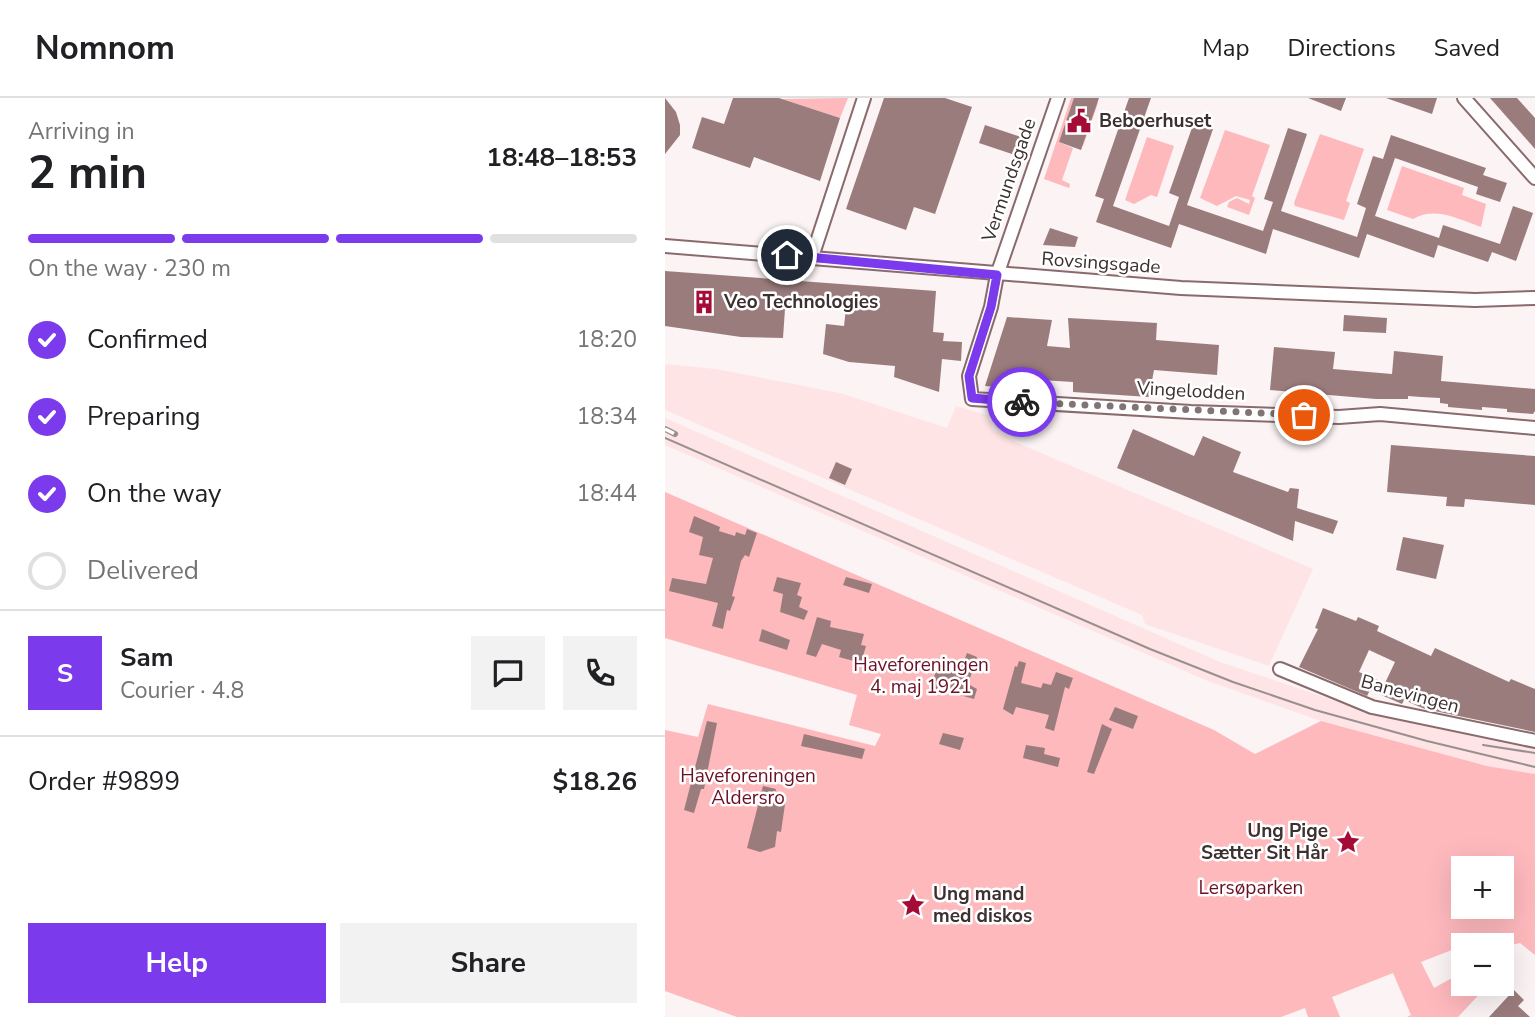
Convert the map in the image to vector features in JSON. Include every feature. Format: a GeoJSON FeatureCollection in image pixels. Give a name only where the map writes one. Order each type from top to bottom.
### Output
{"type":"FeatureCollection","features":[{"type":"Feature","properties":{"kind":"street"},"geometry":{"type":"LineString","coordinates":[[812,257],[864,98]]}},
{"type":"Feature","properties":{"kind":"street","name":"Vermundsgade"},"geometry":{"type":"LineString","coordinates":[[997,275],[1058,98]]}},
{"type":"Feature","properties":{"kind":"street"},"geometry":{"type":"LineString","coordinates":[[1464,98],[1535,178]]}},
{"type":"Feature","properties":{"kind":"street","name":"Rovsingsgade"},"geometry":{"type":"LineString","coordinates":[[665,246],[997,275],[1199,289],[1475,300],[1535,298]]}},
{"type":"Feature","properties":{"kind":"street","name":"Vingelodden"},"geometry":{"type":"LineString","coordinates":[[997,275],[991,307],[969,376],[972,398],[1191,412],[1363,417],[1380,414],[1535,428]]}},
{"type":"Feature","properties":{"kind":"street","name":"Banevingen"},"geometry":{"type":"LineString","coordinates":[[1280,668],[1372,707],[1535,741]]}},
{"type":"Feature","properties":{"kind":"shaded area"},"geometry":{"type":"Polygon","coordinates":[[[665,364],[716,369],[840,393],[947,428],[956,406],[987,415],[994,430],[1020,444],[1313,569],[1269,666],[1145,624],[1142,615],[665,410],[665,364]]]}},
{"type":"Feature","properties":{"kind":"shaded area"},"geometry":{"type":"Polygon","coordinates":[[[665,418],[1220,662],[1336,701],[1440,729],[1535,745],[1535,774],[1487,766],[1321,721],[1208,681],[665,445],[665,418]]]}},
{"type":"Feature","properties":{"kind":"green space"},"geometry":{"type":"Polygon","coordinates":[[[848,98],[840,118],[782,99],[848,98]]]}},
{"type":"Feature","properties":{"kind":"green space"},"geometry":{"type":"Polygon","coordinates":[[[1071,98],[1098,103],[1083,146],[1061,138],[1059,142],[1073,148],[1062,180],[1070,184],[1069,188],[1044,179],[1071,98]]]}},
{"type":"Feature","properties":{"kind":"green space"},"geometry":{"type":"Polygon","coordinates":[[[1225,130],[1270,145],[1252,196],[1255,198],[1249,215],[1227,207],[1229,202],[1237,198],[1249,204],[1250,200],[1236,196],[1217,206],[1200,198],[1225,130]]]}},
{"type":"Feature","properties":{"kind":"green space"},"geometry":{"type":"Polygon","coordinates":[[[1320,134],[1364,149],[1346,201],[1350,203],[1344,220],[1295,206],[1294,203],[1320,134]]]}},
{"type":"Feature","properties":{"kind":"green space"},"geometry":{"type":"Polygon","coordinates":[[[1147,137],[1174,146],[1157,197],[1151,195],[1134,204],[1125,200],[1147,137]]]}},
{"type":"Feature","properties":{"kind":"green space"},"geometry":{"type":"Polygon","coordinates":[[[1402,166],[1464,188],[1462,195],[1486,204],[1481,227],[1447,215],[1421,215],[1413,219],[1387,210],[1402,166]]]}},
{"type":"Feature","properties":{"kind":"green space"},"geometry":{"type":"Polygon","coordinates":[[[665,492],[1214,730],[1255,754],[1321,721],[1487,766],[1535,774],[1535,955],[1520,943],[1514,944],[1514,933],[1451,933],[1451,950],[1421,962],[1434,988],[1451,979],[1451,996],[1478,996],[1458,1017],[1407,1017],[1411,1015],[1393,973],[1332,997],[1340,1017],[1308,1017],[1305,1008],[1281,1017],[737,1017],[665,991],[665,730],[698,737],[708,704],[875,746],[881,734],[849,725],[857,695],[665,638],[665,492]]]}},
{"type":"Feature","properties":{"kind":"building"},"geometry":{"type":"Polygon","coordinates":[[[665,98],[676,112],[680,135],[665,154],[665,98]]]}},
{"type":"Feature","properties":{"kind":"building"},"geometry":{"type":"Polygon","coordinates":[[[733,98],[779,98],[840,118],[820,181],[754,157],[750,168],[692,148],[702,117],[724,124],[733,98]]]}},
{"type":"Feature","properties":{"kind":"building"},"geometry":{"type":"Polygon","coordinates":[[[884,98],[945,98],[972,107],[935,214],[914,207],[906,230],[846,209],[884,98]]]}},
{"type":"Feature","properties":{"kind":"building","name":"Beboerhuset"},"geometry":{"type":"Polygon","coordinates":[[[1074,98],[1099,98],[1081,150],[1059,142],[1074,98]]]}},
{"type":"Feature","properties":{"kind":"building"},"geometry":{"type":"Polygon","coordinates":[[[1129,98],[1151,98],[1113,206],[1169,226],[1179,197],[1169,193],[1194,122],[1213,129],[1187,205],[1263,231],[1273,202],[1264,199],[1288,128],[1307,134],[1281,211],[1357,237],[1366,208],[1357,204],[1373,156],[1383,159],[1391,135],[1486,168],[1483,175],[1507,183],[1500,202],[1476,194],[1478,187],[1395,158],[1375,216],[1439,238],[1443,225],[1500,244],[1513,206],[1533,213],[1516,261],[1492,252],[1488,262],[1438,245],[1434,258],[1367,234],[1359,258],[1273,229],[1266,254],[1179,224],[1171,248],[1096,222],[1104,199],[1095,196],[1129,98]]]}},
{"type":"Feature","properties":{"kind":"building"},"geometry":{"type":"Polygon","coordinates":[[[1308,98],[1346,98],[1341,111],[1308,98]]]}},
{"type":"Feature","properties":{"kind":"building"},"geometry":{"type":"Polygon","coordinates":[[[1386,98],[1437,98],[1432,114],[1386,98]]]}},
{"type":"Feature","properties":{"kind":"building"},"geometry":{"type":"Polygon","coordinates":[[[1490,98],[1517,98],[1535,118],[1535,149],[1490,98]]]}},
{"type":"Feature","properties":{"kind":"building"},"geometry":{"type":"Polygon","coordinates":[[[985,125],[1024,138],[1018,156],[979,143],[985,125]]]}},
{"type":"Feature","properties":{"kind":"building"},"geometry":{"type":"Polygon","coordinates":[[[1050,228],[1078,237],[1075,247],[1043,245],[1050,228]]]}},
{"type":"Feature","properties":{"kind":"building"},"geometry":{"type":"Polygon","coordinates":[[[665,271],[936,291],[933,332],[944,333],[943,341],[962,342],[961,361],[942,359],[939,392],[894,377],[895,366],[849,362],[823,354],[826,324],[844,326],[846,308],[827,307],[828,297],[814,310],[811,306],[792,304],[792,310],[785,309],[783,338],[741,337],[665,326],[665,271]]]}},
{"type":"Feature","properties":{"kind":"building"},"geometry":{"type":"Polygon","coordinates":[[[1344,315],[1387,318],[1386,333],[1343,331],[1344,315]]]}},
{"type":"Feature","properties":{"kind":"building"},"geometry":{"type":"Polygon","coordinates":[[[1007,317],[1052,320],[1047,346],[1070,348],[1068,318],[1157,323],[1156,340],[1219,345],[1217,375],[1154,370],[1149,397],[1073,392],[1073,382],[1041,380],[1039,390],[985,386],[1007,317]]]}},
{"type":"Feature","properties":{"kind":"building"},"geometry":{"type":"Polygon","coordinates":[[[1274,347],[1335,352],[1333,369],[1392,374],[1394,351],[1443,356],[1441,381],[1535,389],[1535,411],[1533,414],[1507,412],[1507,409],[1448,407],[1448,404],[1440,403],[1440,398],[1408,396],[1408,399],[1376,399],[1270,390],[1274,347]]]}},
{"type":"Feature","properties":{"kind":"building"},"geometry":{"type":"Polygon","coordinates":[[[1133,429],[1194,456],[1203,436],[1241,452],[1233,472],[1288,492],[1290,488],[1299,489],[1297,508],[1338,521],[1333,534],[1295,521],[1293,541],[1117,468],[1133,429]]]}},
{"type":"Feature","properties":{"kind":"building"},"geometry":{"type":"Polygon","coordinates":[[[1391,445],[1535,456],[1535,505],[1465,499],[1464,507],[1446,506],[1447,497],[1387,492],[1391,445]]]}},
{"type":"Feature","properties":{"kind":"building"},"geometry":{"type":"Polygon","coordinates":[[[836,462],[852,469],[845,485],[829,478],[836,462]]]}},
{"type":"Feature","properties":{"kind":"building"},"geometry":{"type":"Polygon","coordinates":[[[694,516],[720,527],[719,531],[735,536],[736,532],[745,535],[747,529],[757,533],[749,557],[745,555],[741,561],[732,596],[735,597],[730,611],[727,610],[723,629],[712,626],[718,603],[669,591],[672,578],[706,584],[713,558],[699,555],[703,537],[689,532],[694,516]]]}},
{"type":"Feature","properties":{"kind":"building"},"geometry":{"type":"Polygon","coordinates":[[[1403,537],[1444,545],[1436,579],[1396,570],[1403,537]]]}},
{"type":"Feature","properties":{"kind":"building"},"geometry":{"type":"Polygon","coordinates":[[[777,577],[801,583],[797,595],[802,597],[799,607],[808,611],[804,620],[780,612],[783,594],[773,591],[777,577]]]}},
{"type":"Feature","properties":{"kind":"building"},"geometry":{"type":"Polygon","coordinates":[[[846,577],[872,584],[869,593],[843,585],[846,577]]]}},
{"type":"Feature","properties":{"kind":"building"},"geometry":{"type":"Polygon","coordinates":[[[1323,608],[1356,621],[1358,617],[1379,626],[1377,631],[1431,656],[1435,648],[1509,682],[1511,679],[1535,689],[1535,732],[1425,709],[1404,700],[1402,704],[1370,690],[1367,696],[1299,667],[1318,629],[1315,628],[1323,608]],[[1369,650],[1359,672],[1385,683],[1395,662],[1369,650]]]}},
{"type":"Feature","properties":{"kind":"building"},"geometry":{"type":"Polygon","coordinates":[[[817,617],[831,621],[830,627],[864,634],[861,645],[866,646],[861,663],[839,657],[841,650],[822,644],[816,657],[806,654],[817,617]]]}},
{"type":"Feature","properties":{"kind":"building"},"geometry":{"type":"Polygon","coordinates":[[[762,629],[790,640],[787,650],[759,641],[762,629]]]}},
{"type":"Feature","properties":{"kind":"building"},"geometry":{"type":"Polygon","coordinates":[[[967,653],[977,657],[968,684],[977,689],[974,699],[939,689],[938,694],[929,690],[939,664],[953,669],[956,662],[963,664],[967,653]]]}},
{"type":"Feature","properties":{"kind":"building"},"geometry":{"type":"Polygon","coordinates":[[[1019,661],[1026,663],[1021,683],[1041,688],[1043,683],[1051,685],[1056,672],[1073,678],[1069,689],[1065,687],[1054,731],[1045,728],[1049,715],[1016,707],[1013,715],[1003,709],[1015,666],[1017,667],[1019,661]]]}},
{"type":"Feature","properties":{"kind":"building"},"geometry":{"type":"Polygon","coordinates":[[[1115,707],[1138,716],[1133,729],[1109,720],[1115,707]]]}},
{"type":"Feature","properties":{"kind":"building"},"geometry":{"type":"Polygon","coordinates":[[[707,721],[717,723],[704,789],[701,789],[694,813],[684,810],[707,721]]]}},
{"type":"Feature","properties":{"kind":"building"},"geometry":{"type":"Polygon","coordinates":[[[1102,724],[1112,729],[1094,774],[1087,772],[1102,724]]]}},
{"type":"Feature","properties":{"kind":"building"},"geometry":{"type":"Polygon","coordinates":[[[943,733],[964,738],[960,750],[939,744],[943,733]]]}},
{"type":"Feature","properties":{"kind":"building"},"geometry":{"type":"Polygon","coordinates":[[[804,734],[865,749],[862,759],[801,746],[804,734]]]}},
{"type":"Feature","properties":{"kind":"building"},"geometry":{"type":"Polygon","coordinates":[[[1026,745],[1045,748],[1044,754],[1060,758],[1058,767],[1023,758],[1026,745]]]}},
{"type":"Feature","properties":{"kind":"building"},"geometry":{"type":"Polygon","coordinates":[[[763,786],[776,789],[775,794],[786,797],[781,832],[777,831],[775,847],[760,852],[747,848],[763,786]]]}},
{"type":"Feature","properties":{"kind":"building"},"geometry":{"type":"Polygon","coordinates":[[[1514,990],[1524,1000],[1518,1006],[1530,1017],[1489,1017],[1508,996],[1514,996],[1514,990]]]}},
{"type":"Feature","properties":{"kind":"tram line"},"geometry":{"type":"LineString","coordinates":[[665,438],[1150,649],[1233,682],[1315,710],[1535,767]]}},
{"type":"Feature","properties":{"kind":"tram line"},"geometry":{"type":"LineString","coordinates":[[1483,745],[1535,753]]}},
{"type":"Feature","properties":{"kind":"railway"},"geometry":{"type":"LineString","coordinates":[[665,429],[675,434]]}},
{"type":"Feature","properties":{"kind":"way so far"},"geometry":{"type":"LineString","coordinates":[[1022,402],[1191,412],[1304,415]]}},
{"type":"Feature","properties":{"kind":"place","name":"Beboerhuset"},"geometry":{"type":"Point","coordinates":[1079,121]}},
{"type":"Feature","properties":{"kind":"place","name":"Veo Technologies"},"geometry":{"type":"Point","coordinates":[704,302]}},
{"type":"Feature","properties":{"kind":"place","name":"Ung Pige Sætter Sit Hår"},"geometry":{"type":"Point","coordinates":[1348,842]}},
{"type":"Feature","properties":{"kind":"place","name":"Ung mand med diskos"},"geometry":{"type":"Point","coordinates":[913,905]}},
{"type":"Feature","properties":{"kind":"route"},"geometry":{"type":"LineString","coordinates":[[787,255],[997,275],[991,307],[969,376],[972,398],[1022,402]]}},
{"type":"Feature","properties":{"kind":"park label","name":"Haveforeningen 4. maj 1921"},"geometry":{"type":"Point","coordinates":[921,676]}},
{"type":"Feature","properties":{"kind":"park label","name":"Haveforeningen Aldersro"},"geometry":{"type":"Point","coordinates":[748,787]}},
{"type":"Feature","properties":{"kind":"park label","name":"Lersøparken"},"geometry":{"type":"Point","coordinates":[1251,888]}}]}
